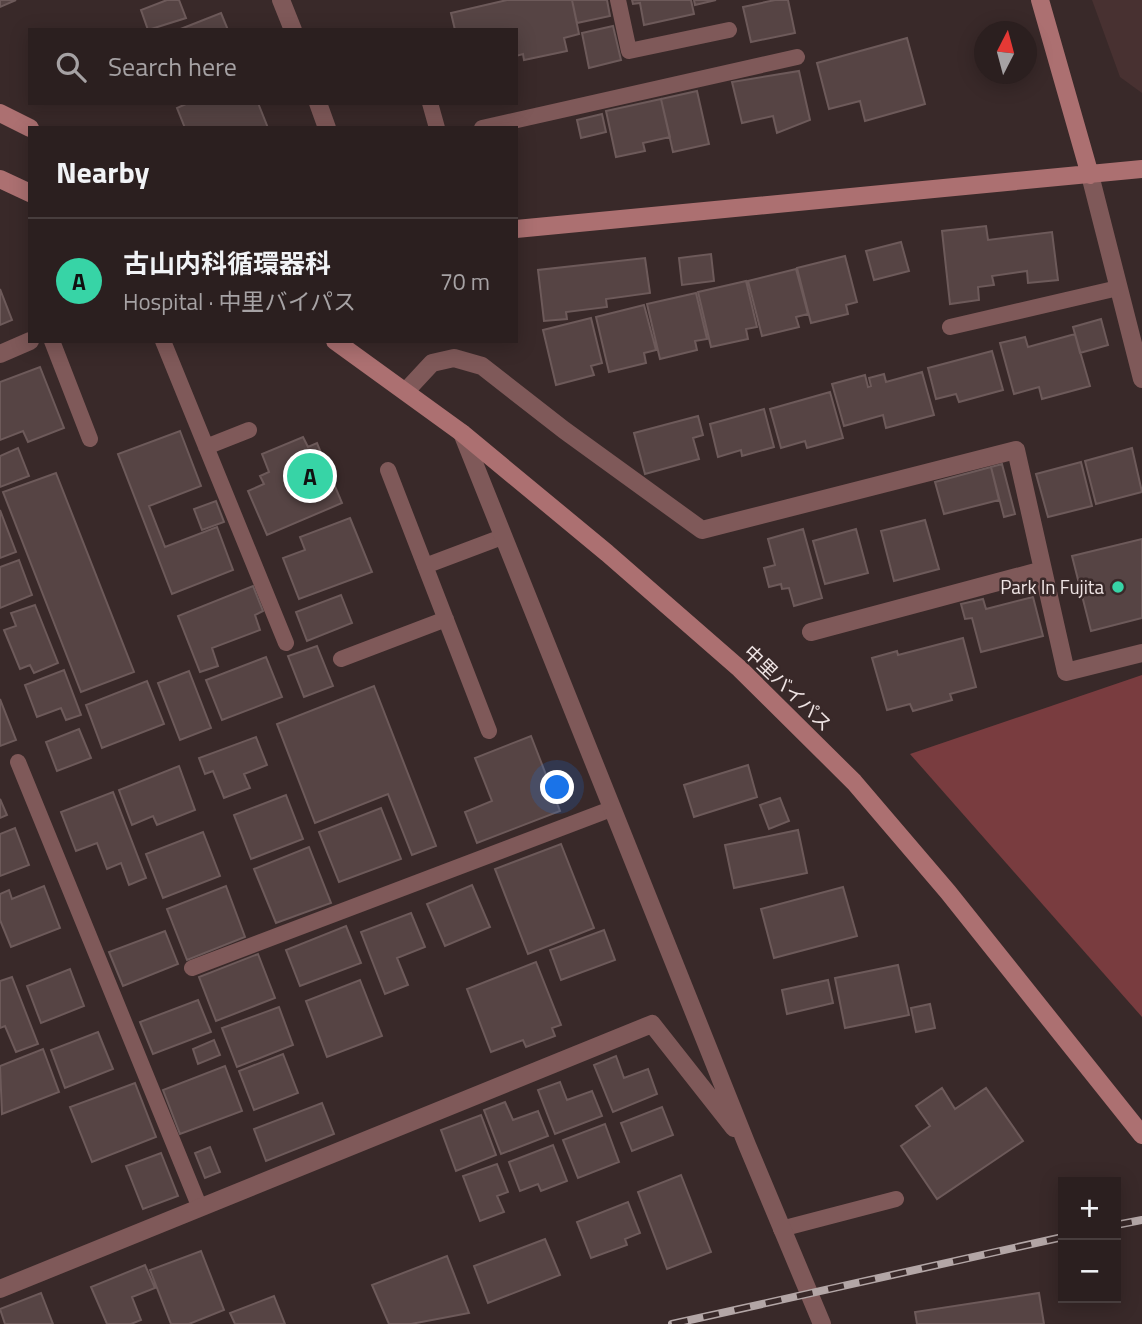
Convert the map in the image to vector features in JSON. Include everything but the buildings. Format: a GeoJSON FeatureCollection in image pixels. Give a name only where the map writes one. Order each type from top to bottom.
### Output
{"type":"FeatureCollection","features":[{"type":"Feature","properties":{"kind":"street"},"geometry":{"type":"LineString","coordinates":[[281,0],[292,28]]}},
{"type":"Feature","properties":{"kind":"street"},"geometry":{"type":"LineString","coordinates":[[1040,0],[1090,175],[1142,380]]}},
{"type":"Feature","properties":{"kind":"street"},"geometry":{"type":"LineString","coordinates":[[319,105],[326,126]]}},
{"type":"Feature","properties":{"kind":"street"},"geometry":{"type":"LineString","coordinates":[[0,113],[28,127]]}},
{"type":"Feature","properties":{"kind":"street"},"geometry":{"type":"LineString","coordinates":[[518,229],[1142,169]]}},
{"type":"Feature","properties":{"kind":"street"},"geometry":{"type":"LineString","coordinates":[[0,179],[28,191]]}},
{"type":"Feature","properties":{"kind":"street"},"geometry":{"type":"LineString","coordinates":[[0,354],[28,342]]}},
{"type":"Feature","properties":{"kind":"street","name":"中里バイパス"},"geometry":{"type":"LineString","coordinates":[[338,343],[462,433],[740,668],[855,782],[948,891],[1142,1135]]}},
{"type":"Feature","properties":{"kind":"street"},"geometry":{"type":"LineString","coordinates":[[406,391],[432,363],[454,358],[482,366],[564,430],[702,530],[1016,450],[1066,672],[1142,653]]}},
{"type":"Feature","properties":{"kind":"street"},"geometry":{"type":"LineString","coordinates":[[462,433],[611,809],[822,1324]]}},
{"type":"Feature","properties":{"kind":"street"},"geometry":{"type":"LineString","coordinates":[[811,632],[1043,570]]}},
{"type":"Feature","properties":{"kind":"street"},"geometry":{"type":"LineString","coordinates":[[0,1289],[652,1024],[747,1145]]}},
{"type":"Feature","properties":{"kind":"lane"},"geometry":{"type":"LineString","coordinates":[[618,0],[629,51],[729,30]]}},
{"type":"Feature","properties":{"kind":"lane"},"geometry":{"type":"LineString","coordinates":[[491,126],[797,57]]}},
{"type":"Feature","properties":{"kind":"lane"},"geometry":{"type":"LineString","coordinates":[[431,105],[436,126]]}},
{"type":"Feature","properties":{"kind":"lane"},"geometry":{"type":"LineString","coordinates":[[950,327],[1118,288]]}},
{"type":"Feature","properties":{"kind":"lane"},"geometry":{"type":"LineString","coordinates":[[53,343],[90,439]]}},
{"type":"Feature","properties":{"kind":"lane"},"geometry":{"type":"LineString","coordinates":[[164,343],[286,643]]}},
{"type":"Feature","properties":{"kind":"lane"},"geometry":{"type":"LineString","coordinates":[[206,447],[249,430]]}},
{"type":"Feature","properties":{"kind":"lane"},"geometry":{"type":"LineString","coordinates":[[388,470],[489,731]]}},
{"type":"Feature","properties":{"kind":"lane"},"geometry":{"type":"LineString","coordinates":[[425,566],[502,537]]}},
{"type":"Feature","properties":{"kind":"lane"},"geometry":{"type":"LineString","coordinates":[[341,659],[446,619]]}},
{"type":"Feature","properties":{"kind":"lane"},"geometry":{"type":"LineString","coordinates":[[18,762],[200,1208]]}},
{"type":"Feature","properties":{"kind":"lane"},"geometry":{"type":"LineString","coordinates":[[192,968],[611,809]]}},
{"type":"Feature","properties":{"kind":"lane"},"geometry":{"type":"LineString","coordinates":[[781,1229],[896,1199]]}},
{"type":"Feature","properties":{"kind":"shaded area"},"geometry":{"type":"Polygon","coordinates":[[[1092,0],[1142,0],[1142,93],[1120,77],[1092,0]]]}},
{"type":"Feature","properties":{"kind":"shaded area"},"geometry":{"type":"Polygon","coordinates":[[[1142,675],[1142,1017],[910,754],[1142,675]]]}},
{"type":"Feature","properties":{"kind":"railway"},"geometry":{"type":"LineString","coordinates":[[1121,1224],[1142,1220]]}},
{"type":"Feature","properties":{"kind":"railway"},"geometry":{"type":"LineString","coordinates":[[672,1324],[1058,1238]]}},
{"type":"Feature","properties":{"kind":"place","name":"古山内科循環器科"},"geometry":{"type":"Point","coordinates":[310,476]}},
{"type":"Feature","properties":{"kind":"place","name":"Park In Fujita"},"geometry":{"type":"Point","coordinates":[1118,587]}}]}
